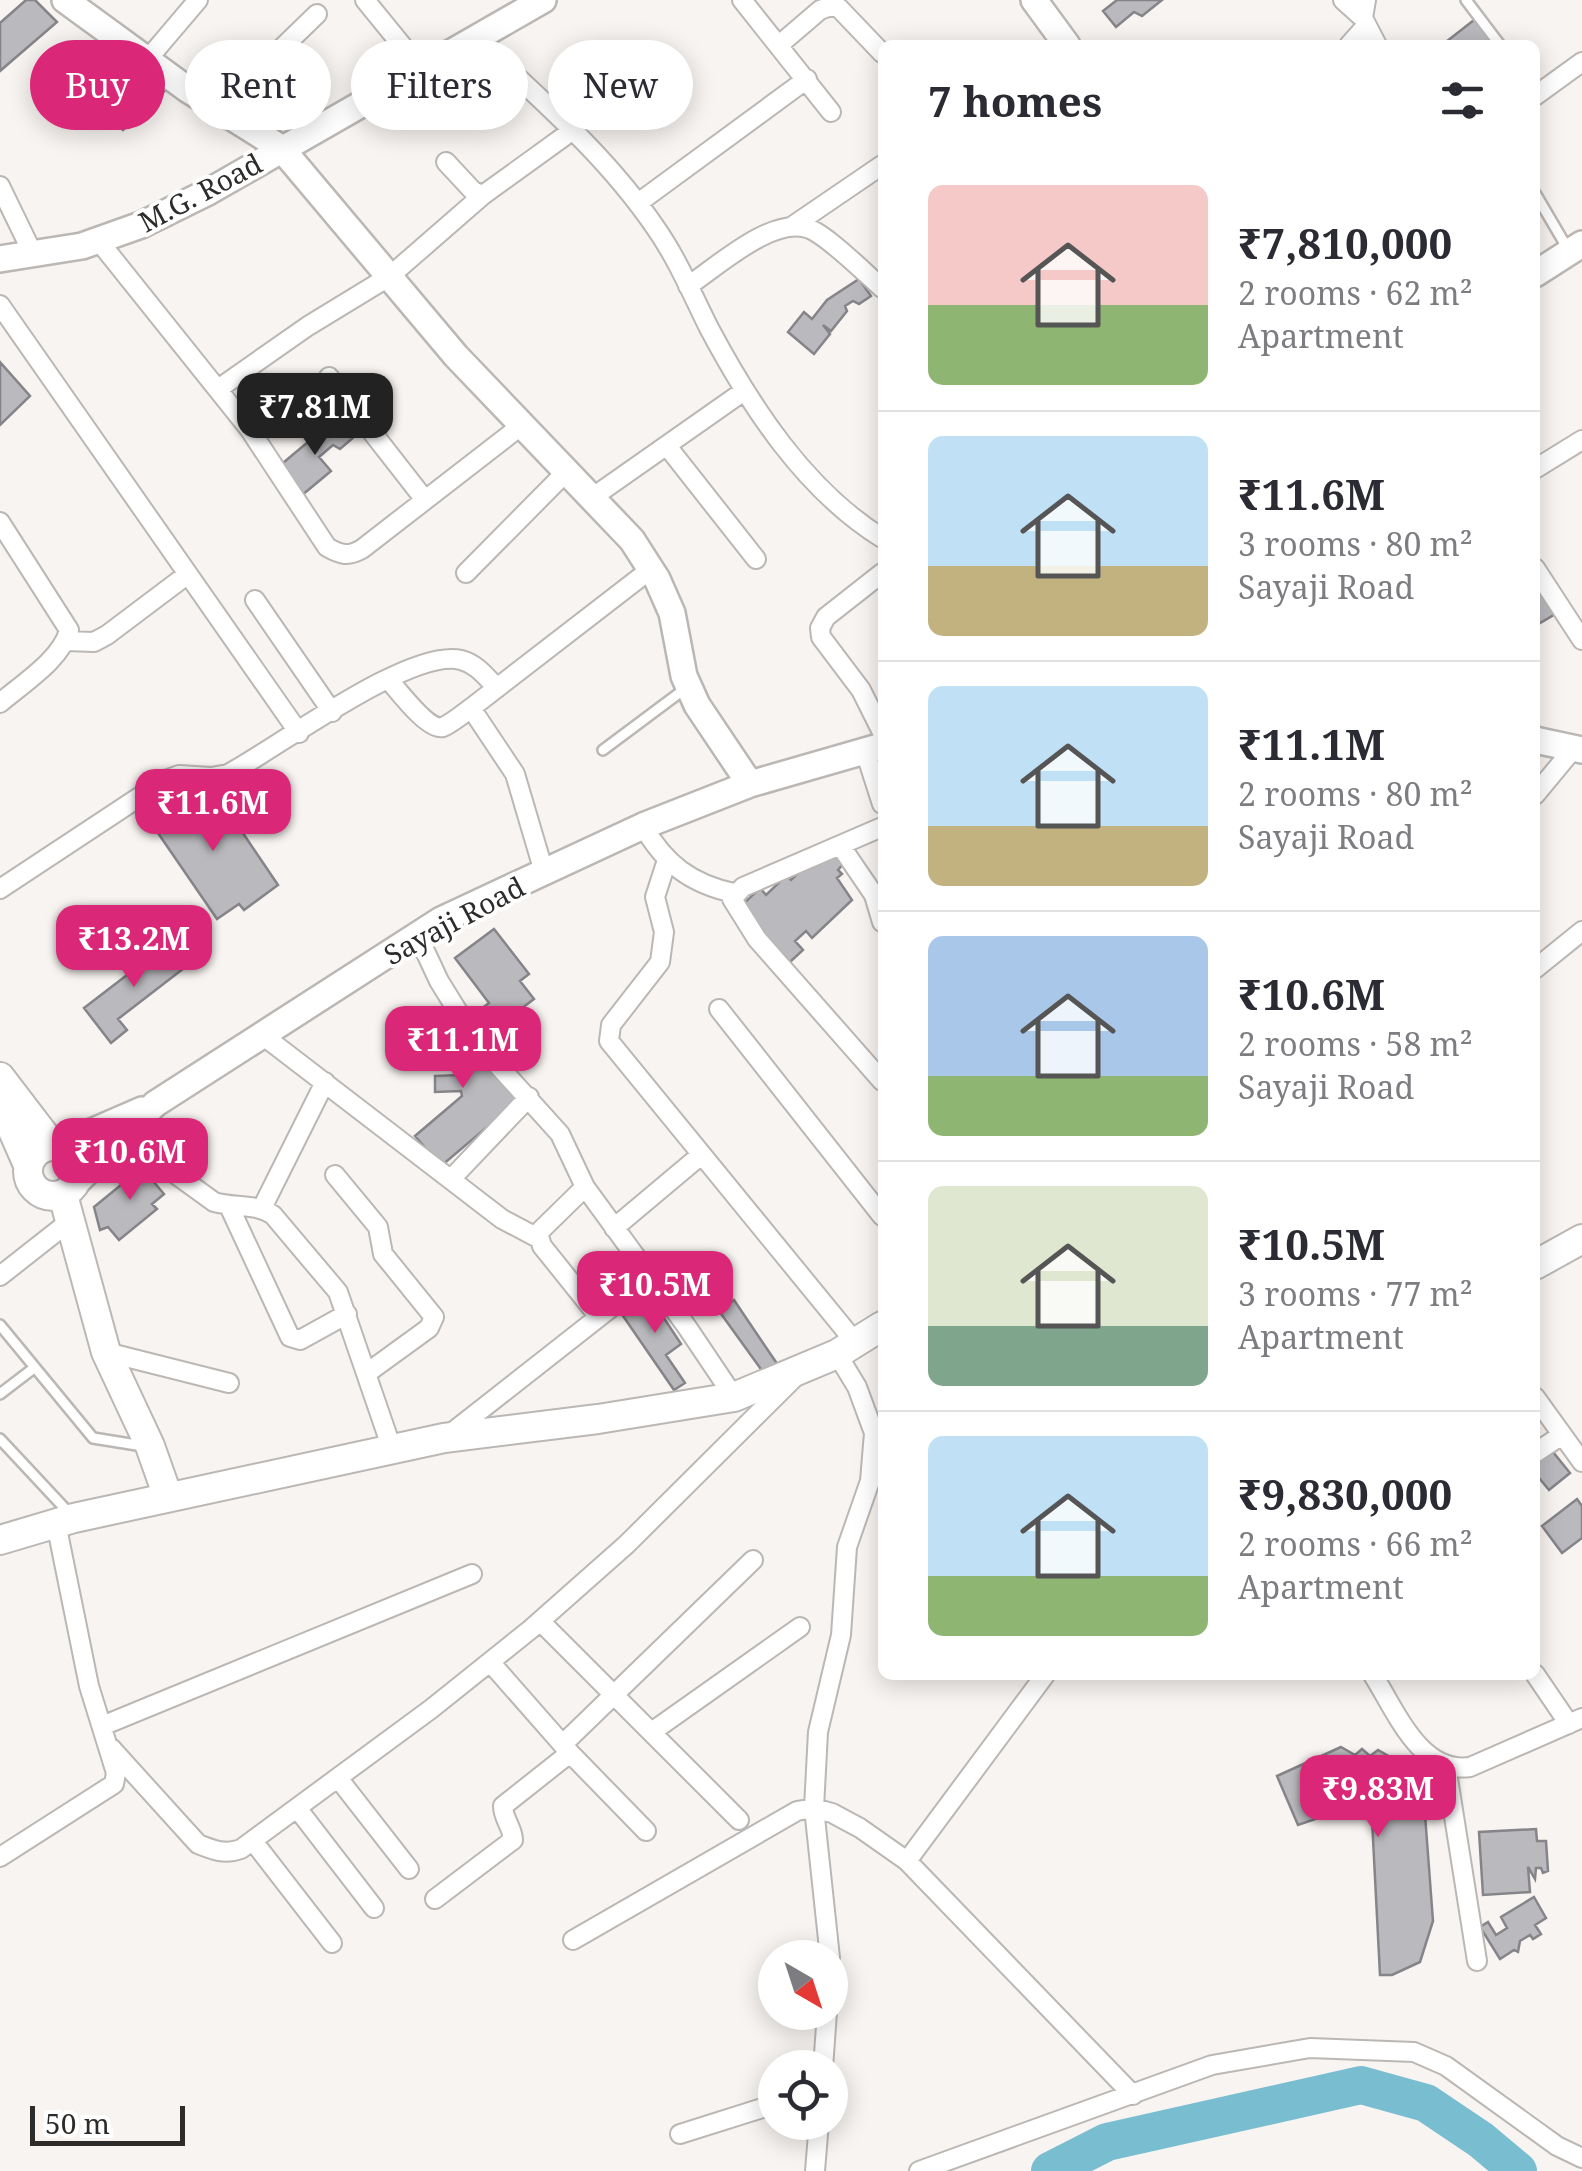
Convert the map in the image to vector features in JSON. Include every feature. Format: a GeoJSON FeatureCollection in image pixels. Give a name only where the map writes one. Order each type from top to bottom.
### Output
{"type":"FeatureCollection","features":[{"type":"Feature","properties":{"kind":"main road","name":"M.G. Road"},"geometry":{"type":"LineString","coordinates":[[476,39],[543,0]]}},
{"type":"Feature","properties":{"kind":"main road"},"geometry":{"type":"LineString","coordinates":[[1034,0],[1060,40]]}},
{"type":"Feature","properties":{"kind":"main road"},"geometry":{"type":"LineString","coordinates":[[77,4],[122,40]]}},
{"type":"Feature","properties":{"kind":"main road","name":"M.G. Road"},"geometry":{"type":"LineString","coordinates":[[0,259],[98,240],[141,225],[208,192],[351,109]]}},
{"type":"Feature","properties":{"kind":"main road"},"geometry":{"type":"LineString","coordinates":[[252,130],[280,148],[456,356],[632,540],[672,613],[688,686],[721,744],[750,784]]}},
{"type":"Feature","properties":{"kind":"main road"},"geometry":{"type":"LineString","coordinates":[[1540,271],[1576,248]]}},
{"type":"Feature","properties":{"kind":"main road"},"geometry":{"type":"LineString","coordinates":[[1540,741],[1578,749]]}},
{"type":"Feature","properties":{"kind":"main road","name":"Sayaji Road"},"geometry":{"type":"LineString","coordinates":[[70,1200],[123,1136],[156,1104],[441,920],[643,826],[750,784],[877,743]]}},
{"type":"Feature","properties":{"kind":"main road"},"geometry":{"type":"LineString","coordinates":[[0,1077],[55,1145],[72,1154],[79,1168],[70,1200],[106,1352],[150,1446],[168,1497]]}},
{"type":"Feature","properties":{"kind":"main road"},"geometry":{"type":"LineString","coordinates":[[70,1200],[36,1191],[28,1179],[32,1155],[156,1104]]}},
{"type":"Feature","properties":{"kind":"main road"},"geometry":{"type":"LineString","coordinates":[[1,1106],[28,1165]]}},
{"type":"Feature","properties":{"kind":"main road"},"geometry":{"type":"LineString","coordinates":[[1540,1262],[1582,1239]]}},
{"type":"Feature","properties":{"kind":"main road"},"geometry":{"type":"LineString","coordinates":[[0,1540],[65,1520],[444,1438],[734,1397],[846,1348],[878,1328]]}},
{"type":"Feature","properties":{"kind":"street"},"geometry":{"type":"LineString","coordinates":[[164,40],[198,0]]}},
{"type":"Feature","properties":{"kind":"street"},"geometry":{"type":"LineString","coordinates":[[365,0],[398,40]]}},
{"type":"Feature","properties":{"kind":"street"},"geometry":{"type":"LineString","coordinates":[[742,0],[831,112]]}},
{"type":"Feature","properties":{"kind":"street"},"geometry":{"type":"LineString","coordinates":[[1342,0],[1365,15],[1376,40]]}},
{"type":"Feature","properties":{"kind":"street"},"geometry":{"type":"LineString","coordinates":[[780,44],[820,10],[842,4],[878,48]]}},
{"type":"Feature","properties":{"kind":"street"},"geometry":{"type":"LineString","coordinates":[[290,40],[317,14]]}},
{"type":"Feature","properties":{"kind":"street"},"geometry":{"type":"LineString","coordinates":[[1352,40],[1365,15]]}},
{"type":"Feature","properties":{"kind":"street"},"geometry":{"type":"LineString","coordinates":[[476,39],[548,107]]}},
{"type":"Feature","properties":{"kind":"street"},"geometry":{"type":"LineString","coordinates":[[1540,91],[1582,62]]}},
{"type":"Feature","properties":{"kind":"street"},"geometry":{"type":"LineString","coordinates":[[638,202],[807,79]]}},
{"type":"Feature","properties":{"kind":"street"},"geometry":{"type":"LineString","coordinates":[[218,389],[308,326],[390,276],[483,195],[573,130],[638,202],[667,244],[744,391],[814,482],[850,516],[878,535]]}},
{"type":"Feature","properties":{"kind":"street"},"geometry":{"type":"LineString","coordinates":[[446,162],[483,195]]}},
{"type":"Feature","properties":{"kind":"street"},"geometry":{"type":"LineString","coordinates":[[688,286],[770,230],[794,225],[878,168]]}},
{"type":"Feature","properties":{"kind":"street"},"geometry":{"type":"LineString","coordinates":[[0,186],[33,254]]}},
{"type":"Feature","properties":{"kind":"street"},"geometry":{"type":"LineString","coordinates":[[794,225],[813,230],[878,285]]}},
{"type":"Feature","properties":{"kind":"street"},"geometry":{"type":"LineString","coordinates":[[98,240],[250,430],[327,547],[340,555],[362,549],[522,425]]}},
{"type":"Feature","properties":{"kind":"street"},"geometry":{"type":"LineString","coordinates":[[0,305],[298,733]]}},
{"type":"Feature","properties":{"kind":"street"},"geometry":{"type":"LineString","coordinates":[[328,377],[425,500]]}},
{"type":"Feature","properties":{"kind":"street"},"geometry":{"type":"LineString","coordinates":[[593,497],[744,391]]}},
{"type":"Feature","properties":{"kind":"street"},"geometry":{"type":"LineString","coordinates":[[1540,466],[1582,440]]}},
{"type":"Feature","properties":{"kind":"street"},"geometry":{"type":"LineString","coordinates":[[667,446],[756,559]]}},
{"type":"Feature","properties":{"kind":"street"},"geometry":{"type":"LineString","coordinates":[[466,573],[568,470]]}},
{"type":"Feature","properties":{"kind":"street"},"geometry":{"type":"LineString","coordinates":[[0,522],[69,630],[66,640],[0,704]]}},
{"type":"Feature","properties":{"kind":"street"},"geometry":{"type":"LineString","coordinates":[[388,679],[433,727],[441,728],[651,569]]}},
{"type":"Feature","properties":{"kind":"street"},"geometry":{"type":"LineString","coordinates":[[66,640],[94,642],[107,635],[188,574]]}},
{"type":"Feature","properties":{"kind":"street"},"geometry":{"type":"LineString","coordinates":[[1540,575],[1580,635]]}},
{"type":"Feature","properties":{"kind":"street"},"geometry":{"type":"LineString","coordinates":[[877,743],[875,713],[822,637],[820,628],[826,616],[878,576]]}},
{"type":"Feature","properties":{"kind":"street"},"geometry":{"type":"LineString","coordinates":[[254,600],[332,712]]}},
{"type":"Feature","properties":{"kind":"street"},"geometry":{"type":"LineString","coordinates":[[0,890],[165,780],[228,774],[406,668],[460,659],[478,668],[496,688]]}},
{"type":"Feature","properties":{"kind":"street"},"geometry":{"type":"LineString","coordinates":[[471,708],[516,774],[544,872]]}},
{"type":"Feature","properties":{"kind":"street"},"geometry":{"type":"LineString","coordinates":[[1540,790],[1578,749]]}},
{"type":"Feature","properties":{"kind":"street"},"geometry":{"type":"LineString","coordinates":[[643,826],[666,860],[689,878],[734,893],[878,829]]}},
{"type":"Feature","properties":{"kind":"street"},"geometry":{"type":"LineString","coordinates":[[840,845],[874,895],[878,908]]}},
{"type":"Feature","properties":{"kind":"street"},"geometry":{"type":"LineString","coordinates":[[666,860],[655,897],[664,932],[660,962],[607,1034],[615,1051],[702,1156],[846,1348],[874,1433],[870,1481],[847,1547],[841,1635],[818,1732],[814,1808],[828,1940]]}},
{"type":"Feature","properties":{"kind":"street"},"geometry":{"type":"LineString","coordinates":[[734,893],[736,909],[758,939],[878,1076]]}},
{"type":"Feature","properties":{"kind":"street"},"geometry":{"type":"LineString","coordinates":[[1540,965],[1582,931]]}},
{"type":"Feature","properties":{"kind":"street"},"geometry":{"type":"LineString","coordinates":[[418,936],[465,1022],[494,1062],[560,1134],[585,1187],[734,1397]]}},
{"type":"Feature","properties":{"kind":"street"},"geometry":{"type":"LineString","coordinates":[[719,1009],[878,1211]]}},
{"type":"Feature","properties":{"kind":"street"},"geometry":{"type":"LineString","coordinates":[[261,1034],[502,1219],[538,1238],[599,1317]]}},
{"type":"Feature","properties":{"kind":"street"},"geometry":{"type":"LineString","coordinates":[[262,1208],[325,1082]]}},
{"type":"Feature","properties":{"kind":"street"},"geometry":{"type":"LineString","coordinates":[[452,1178],[529,1097]]}},
{"type":"Feature","properties":{"kind":"street"},"geometry":{"type":"LineString","coordinates":[[123,1136],[199,1193],[229,1206],[262,1208],[273,1214],[338,1292],[392,1449]]}},
{"type":"Feature","properties":{"kind":"street"},"geometry":{"type":"LineString","coordinates":[[614,1228],[702,1156]]}},
{"type":"Feature","properties":{"kind":"street"},"geometry":{"type":"LineString","coordinates":[[335,1175],[378,1228],[383,1254],[434,1317],[429,1328],[367,1372]]}},
{"type":"Feature","properties":{"kind":"street"},"geometry":{"type":"LineString","coordinates":[[538,1238],[542,1227],[585,1187]]}},
{"type":"Feature","properties":{"kind":"street"},"geometry":{"type":"LineString","coordinates":[[0,1276],[70,1200]]}},
{"type":"Feature","properties":{"kind":"street"},"geometry":{"type":"LineString","coordinates":[[229,1206],[290,1337],[300,1340],[347,1314]]}},
{"type":"Feature","properties":{"kind":"street"},"geometry":{"type":"LineString","coordinates":[[444,1438],[650,1277]]}},
{"type":"Feature","properties":{"kind":"street"},"geometry":{"type":"LineString","coordinates":[[106,1352],[228,1383]]}},
{"type":"Feature","properties":{"kind":"street"},"geometry":{"type":"LineString","coordinates":[[111,1748],[198,1844],[231,1852],[253,1841],[540,1621],[627,1544],[803,1368]]}},
{"type":"Feature","properties":{"kind":"street"},"geometry":{"type":"LineString","coordinates":[[1540,1404],[1582,1462]]}},
{"type":"Feature","properties":{"kind":"street"},"geometry":{"type":"LineString","coordinates":[[1540,1450],[1562,1435]]}},
{"type":"Feature","properties":{"kind":"street"},"geometry":{"type":"LineString","coordinates":[[0,1857],[114,1784],[111,1748],[89,1686],[65,1520]]}},
{"type":"Feature","properties":{"kind":"street"},"geometry":{"type":"LineString","coordinates":[[435,1900],[512,1840],[502,1806],[566,1749],[614,1694],[753,1560]]}},
{"type":"Feature","properties":{"kind":"street"},"geometry":{"type":"LineString","coordinates":[[102,1726],[472,1574]]}},
{"type":"Feature","properties":{"kind":"street"},"geometry":{"type":"LineString","coordinates":[[540,1621],[739,1820]]}},
{"type":"Feature","properties":{"kind":"street"},"geometry":{"type":"LineString","coordinates":[[654,1731],[800,1627]]}},
{"type":"Feature","properties":{"kind":"street"},"geometry":{"type":"LineString","coordinates":[[490,1662],[566,1749],[646,1831]]}},
{"type":"Feature","properties":{"kind":"street"},"geometry":{"type":"LineString","coordinates":[[907,1861],[1041,1680]]}},
{"type":"Feature","properties":{"kind":"street"},"geometry":{"type":"LineString","coordinates":[[1376,1680],[1426,1756],[1453,1770],[1470,1767],[1575,1721],[1540,1680]]}},
{"type":"Feature","properties":{"kind":"street"},"geometry":{"type":"LineString","coordinates":[[1446,1766],[1477,1961]]}},
{"type":"Feature","properties":{"kind":"street"},"geometry":{"type":"LineString","coordinates":[[338,1778],[408,1868]]}},
{"type":"Feature","properties":{"kind":"street"},"geometry":{"type":"LineString","coordinates":[[297,1808],[374,1908]]}},
{"type":"Feature","properties":{"kind":"street"},"geometry":{"type":"LineString","coordinates":[[574,1940],[798,1810],[814,1808],[860,1828],[907,1861],[1132,2095]]}},
{"type":"Feature","properties":{"kind":"street"},"geometry":{"type":"LineString","coordinates":[[253,1841],[332,1943]]}},
{"type":"Feature","properties":{"kind":"street"},"geometry":{"type":"LineString","coordinates":[[920,2171],[1212,2065],[1310,2048],[1414,2052],[1446,2066],[1556,2146],[1582,2158]]}},
{"type":"Feature","properties":{"kind":"street"},"geometry":{"type":"LineString","coordinates":[[680,2134],[758,2109]]}},
{"type":"Feature","properties":{"kind":"street"},"geometry":{"type":"LineString","coordinates":[[815,2171],[818,2140]]}},
{"type":"Feature","properties":{"kind":"lane"},"geometry":{"type":"LineString","coordinates":[[1466,0],[1496,40]]}},
{"type":"Feature","properties":{"kind":"lane"},"geometry":{"type":"LineString","coordinates":[[1540,200],[1576,248]]}},
{"type":"Feature","properties":{"kind":"lane"},"geometry":{"type":"LineString","coordinates":[[603,750],[688,686]]}},
{"type":"Feature","properties":{"kind":"lane"},"geometry":{"type":"LineString","coordinates":[[0,1326],[92,1438],[150,1446]]}},
{"type":"Feature","properties":{"kind":"lane"},"geometry":{"type":"LineString","coordinates":[[0,1394],[34,1368]]}},
{"type":"Feature","properties":{"kind":"lane"},"geometry":{"type":"LineString","coordinates":[[0,1439],[65,1520]]}},
{"type":"Feature","properties":{"kind":"building"},"geometry":{"type":"Polygon","coordinates":[[[26,0],[35,0],[57,22],[36,40],[30,40],[30,45],[0,71],[0,23],[26,0]]]}},
{"type":"Feature","properties":{"kind":"building"},"geometry":{"type":"Polygon","coordinates":[[[1117,0],[1162,0],[1142,16],[1134,12],[1116,27],[1103,11],[1117,0]]]}},
{"type":"Feature","properties":{"kind":"building"},"geometry":{"type":"Polygon","coordinates":[[[1474,20],[1490,40],[1448,40],[1474,20]]]}},
{"type":"Feature","properties":{"kind":"building"},"geometry":{"type":"Polygon","coordinates":[[[859,279],[871,296],[859,304],[853,301],[845,306],[847,311],[831,331],[823,325],[830,334],[814,354],[788,332],[804,312],[812,319],[827,300],[859,279]]]}},
{"type":"Feature","properties":{"kind":"building"},"geometry":{"type":"Polygon","coordinates":[[[0,362],[30,396],[0,425],[0,362]]]}},
{"type":"Feature","properties":{"kind":"building"},"geometry":{"type":"Polygon","coordinates":[[[354,420],[362,430],[340,449],[333,445],[319,457],[331,471],[301,496],[277,468],[327,426],[335,436],[354,420]]]}},
{"type":"Feature","properties":{"kind":"building"},"geometry":{"type":"Polygon","coordinates":[[[1540,585],[1557,613],[1540,623],[1540,585]]]}},
{"type":"Feature","properties":{"kind":"building"},"geometry":{"type":"Polygon","coordinates":[[[203,792],[213,807],[222,802],[278,885],[244,910],[239,904],[217,919],[147,817],[171,799],[179,808],[203,792]]]}},
{"type":"Feature","properties":{"kind":"building"},"geometry":{"type":"Polygon","coordinates":[[[830,850],[843,864],[838,870],[842,874],[837,878],[852,900],[812,938],[806,931],[795,941],[803,950],[790,962],[739,908],[760,888],[766,895],[787,875],[791,880],[809,863],[813,867],[830,850]]]}},
{"type":"Feature","properties":{"kind":"building"},"geometry":{"type":"Polygon","coordinates":[[[494,929],[529,974],[520,981],[534,999],[484,1037],[469,1018],[489,1003],[455,958],[494,929]]]}},
{"type":"Feature","properties":{"kind":"building"},"geometry":{"type":"Polygon","coordinates":[[[170,942],[188,965],[118,1019],[127,1030],[111,1043],[84,1008],[170,942]]]}},
{"type":"Feature","properties":{"kind":"building"},"geometry":{"type":"Polygon","coordinates":[[[449,1008],[519,1100],[441,1166],[415,1136],[462,1096],[461,1091],[435,1092],[435,1076],[459,1075],[423,1030],[449,1008]]]}},
{"type":"Feature","properties":{"kind":"building"},"geometry":{"type":"Polygon","coordinates":[[[149,1162],[160,1176],[153,1181],[164,1194],[152,1204],[157,1209],[119,1240],[108,1227],[100,1230],[94,1207],[149,1162]]]}},
{"type":"Feature","properties":{"kind":"building"},"geometry":{"type":"Polygon","coordinates":[[[648,1294],[681,1344],[666,1355],[685,1383],[674,1390],[621,1313],[648,1294]]]}},
{"type":"Feature","properties":{"kind":"building"},"geometry":{"type":"Polygon","coordinates":[[[734,1300],[784,1374],[771,1383],[719,1311],[734,1300]]]}},
{"type":"Feature","properties":{"kind":"building"},"geometry":{"type":"Polygon","coordinates":[[[1549,1447],[1570,1473],[1549,1490],[1540,1479],[1540,1455],[1549,1447]]]}},
{"type":"Feature","properties":{"kind":"building"},"geometry":{"type":"Polygon","coordinates":[[[1577,1499],[1582,1506],[1582,1538],[1562,1553],[1542,1526],[1577,1499]]]}},
{"type":"Feature","properties":{"kind":"building"},"geometry":{"type":"Polygon","coordinates":[[[1341,1747],[1355,1755],[1362,1749],[1370,1756],[1378,1750],[1418,1773],[1418,1786],[1423,1788],[1433,1921],[1420,1962],[1392,1975],[1380,1975],[1371,1800],[1298,1825],[1277,1776],[1341,1747]]]}},
{"type":"Feature","properties":{"kind":"building"},"geometry":{"type":"Polygon","coordinates":[[[1536,1829],[1537,1841],[1546,1841],[1548,1871],[1543,1873],[1536,1868],[1535,1879],[1528,1867],[1530,1892],[1483,1895],[1479,1832],[1536,1829]]]}},
{"type":"Feature","properties":{"kind":"building"},"geometry":{"type":"Polygon","coordinates":[[[1534,1897],[1546,1918],[1535,1925],[1541,1934],[1520,1941],[1518,1952],[1514,1950],[1500,1959],[1480,1927],[1488,1922],[1496,1935],[1507,1928],[1501,1917],[1534,1897]]]}},
{"type":"Feature","properties":{"kind":"waterway"},"geometry":{"type":"LineString","coordinates":[[1050,2171],[1107,2142],[1361,2085],[1426,2103],[1518,2171]]}}]}
